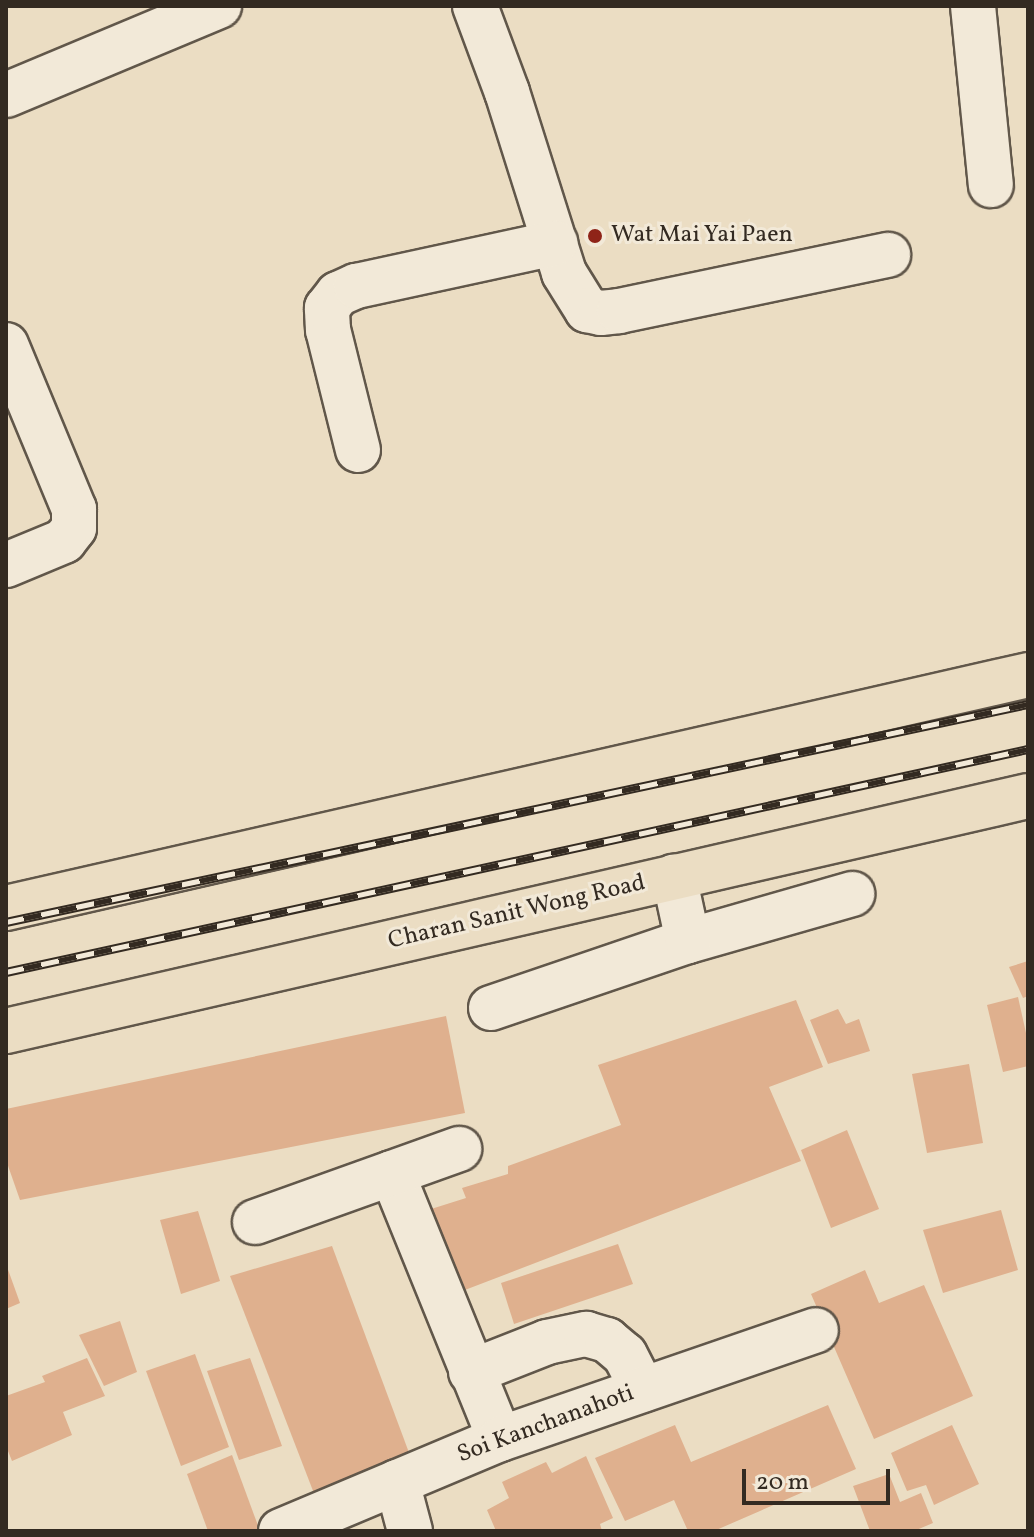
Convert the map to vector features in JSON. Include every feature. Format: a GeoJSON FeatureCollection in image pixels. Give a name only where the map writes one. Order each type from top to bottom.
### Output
{"type":"FeatureCollection","features":[{"type":"Feature","properties":{"kind":"main road"},"geometry":{"type":"LineString","coordinates":[[6,908],[1028,675]]}},
{"type":"Feature","properties":{"kind":"main road","name":"Charan Sanit Wong Road"},"geometry":{"type":"LineString","coordinates":[[6,1031],[1014,799]]}},
{"type":"Feature","properties":{"kind":"street"},"geometry":{"type":"LineString","coordinates":[[8,86],[219,6]]}},
{"type":"Feature","properties":{"kind":"street"},"geometry":{"type":"LineString","coordinates":[[475,6],[507,92],[564,273],[587,310],[601,313],[888,255]]}},
{"type":"Feature","properties":{"kind":"street"},"geometry":{"type":"LineString","coordinates":[[973,6],[991,185]]}},
{"type":"Feature","properties":{"kind":"street"},"geometry":{"type":"LineString","coordinates":[[358,450],[328,330],[327,308],[338,294],[356,286],[555,243]]}},
{"type":"Feature","properties":{"kind":"street"},"geometry":{"type":"LineString","coordinates":[[6,345],[74,509],[74,528],[64,541],[6,565]]}},
{"type":"Feature","properties":{"kind":"street"},"geometry":{"type":"LineString","coordinates":[[674,876],[688,941]]}},
{"type":"Feature","properties":{"kind":"street"},"geometry":{"type":"LineString","coordinates":[[491,1008],[688,941],[852,894]]}},
{"type":"Feature","properties":{"kind":"street"},"geometry":{"type":"LineString","coordinates":[[255,1222],[459,1149]]}},
{"type":"Feature","properties":{"kind":"street"},"geometry":{"type":"LineString","coordinates":[[392,1173],[500,1439]]}},
{"type":"Feature","properties":{"kind":"street","name":"Soi Kanchanahoti"},"geometry":{"type":"LineString","coordinates":[[281,1531],[500,1439],[816,1330]]}},
{"type":"Feature","properties":{"kind":"street"},"geometry":{"type":"LineString","coordinates":[[471,1372],[547,1342],[586,1334],[607,1340],[625,1355],[643,1390]]}},
{"type":"Feature","properties":{"kind":"street"},"geometry":{"type":"LineString","coordinates":[[397,1482],[410,1531]]}},
{"type":"Feature","properties":{"kind":"building"},"geometry":{"type":"Polygon","coordinates":[[[1028,961],[1028,996],[1023,998],[1009,967],[1028,961]]]}},
{"type":"Feature","properties":{"kind":"building"},"geometry":{"type":"Polygon","coordinates":[[[1018,997],[1028,1042],[1028,1066],[1003,1072],[987,1005],[1018,997]]]}},
{"type":"Feature","properties":{"kind":"building"},"geometry":{"type":"Polygon","coordinates":[[[796,1000],[823,1067],[769,1087],[801,1161],[457,1293],[428,1210],[466,1198],[462,1188],[508,1174],[508,1166],[621,1125],[598,1065],[796,1000]]]}},
{"type":"Feature","properties":{"kind":"building"},"geometry":{"type":"Polygon","coordinates":[[[838,1009],[846,1024],[859,1019],[870,1051],[828,1064],[810,1020],[838,1009]]]}},
{"type":"Feature","properties":{"kind":"building"},"geometry":{"type":"Polygon","coordinates":[[[446,1016],[465,1113],[20,1200],[6,1160],[6,1109],[446,1016]]]}},
{"type":"Feature","properties":{"kind":"building"},"geometry":{"type":"Polygon","coordinates":[[[969,1064],[983,1143],[927,1153],[912,1074],[969,1064]]]}},
{"type":"Feature","properties":{"kind":"building"},"geometry":{"type":"Polygon","coordinates":[[[847,1130],[879,1209],[831,1228],[801,1150],[847,1130]]]}},
{"type":"Feature","properties":{"kind":"building"},"geometry":{"type":"Polygon","coordinates":[[[1001,1210],[1018,1270],[943,1293],[923,1230],[1001,1210]]]}},
{"type":"Feature","properties":{"kind":"building"},"geometry":{"type":"Polygon","coordinates":[[[198,1211],[220,1281],[181,1294],[160,1220],[198,1211]]]}},
{"type":"Feature","properties":{"kind":"building"},"geometry":{"type":"Polygon","coordinates":[[[618,1244],[633,1284],[514,1324],[501,1283],[618,1244]]]}},
{"type":"Feature","properties":{"kind":"building"},"geometry":{"type":"Polygon","coordinates":[[[332,1246],[411,1458],[315,1496],[230,1276],[332,1246]]]}},
{"type":"Feature","properties":{"kind":"building"},"geometry":{"type":"Polygon","coordinates":[[[6,1264],[20,1303],[6,1309],[6,1264]]]}},
{"type":"Feature","properties":{"kind":"building"},"geometry":{"type":"Polygon","coordinates":[[[865,1270],[879,1303],[924,1285],[973,1396],[874,1439],[811,1294],[865,1270]]]}},
{"type":"Feature","properties":{"kind":"building"},"geometry":{"type":"Polygon","coordinates":[[[120,1321],[137,1372],[104,1386],[79,1335],[120,1321]]]}},
{"type":"Feature","properties":{"kind":"building"},"geometry":{"type":"Polygon","coordinates":[[[195,1354],[229,1447],[181,1466],[146,1371],[195,1354]]]}},
{"type":"Feature","properties":{"kind":"building"},"geometry":{"type":"Polygon","coordinates":[[[87,1358],[105,1396],[63,1412],[72,1435],[12,1461],[6,1446],[6,1396],[45,1382],[42,1376],[87,1358]]]}},
{"type":"Feature","properties":{"kind":"building"},"geometry":{"type":"Polygon","coordinates":[[[250,1358],[282,1446],[239,1460],[207,1371],[250,1358]]]}},
{"type":"Feature","properties":{"kind":"building"},"geometry":{"type":"Polygon","coordinates":[[[828,1405],[856,1469],[714,1531],[688,1531],[674,1500],[625,1521],[595,1458],[675,1425],[691,1462],[828,1405]]]}},
{"type":"Feature","properties":{"kind":"building"},"geometry":{"type":"Polygon","coordinates":[[[952,1425],[979,1484],[934,1505],[926,1485],[907,1491],[891,1453],[952,1425]]]}},
{"type":"Feature","properties":{"kind":"building"},"geometry":{"type":"Polygon","coordinates":[[[232,1455],[260,1531],[208,1531],[187,1474],[232,1455]]]}},
{"type":"Feature","properties":{"kind":"building"},"geometry":{"type":"Polygon","coordinates":[[[586,1456],[613,1518],[600,1524],[602,1531],[496,1531],[487,1510],[509,1498],[502,1482],[546,1462],[552,1473],[586,1456]]]}},
{"type":"Feature","properties":{"kind":"building"},"geometry":{"type":"Polygon","coordinates":[[[889,1474],[900,1502],[921,1493],[933,1523],[914,1531],[870,1531],[853,1486],[889,1474]]]}},
{"type":"Feature","properties":{"kind":"railway"},"geometry":{"type":"LineString","coordinates":[[6,922],[1028,704]]}},
{"type":"Feature","properties":{"kind":"railway"},"geometry":{"type":"LineString","coordinates":[[6,972],[1028,749]]}},
{"type":"Feature","properties":{"kind":"place","name":"Wat Mai Yai Paen"},"geometry":{"type":"Point","coordinates":[595,236]}}]}
